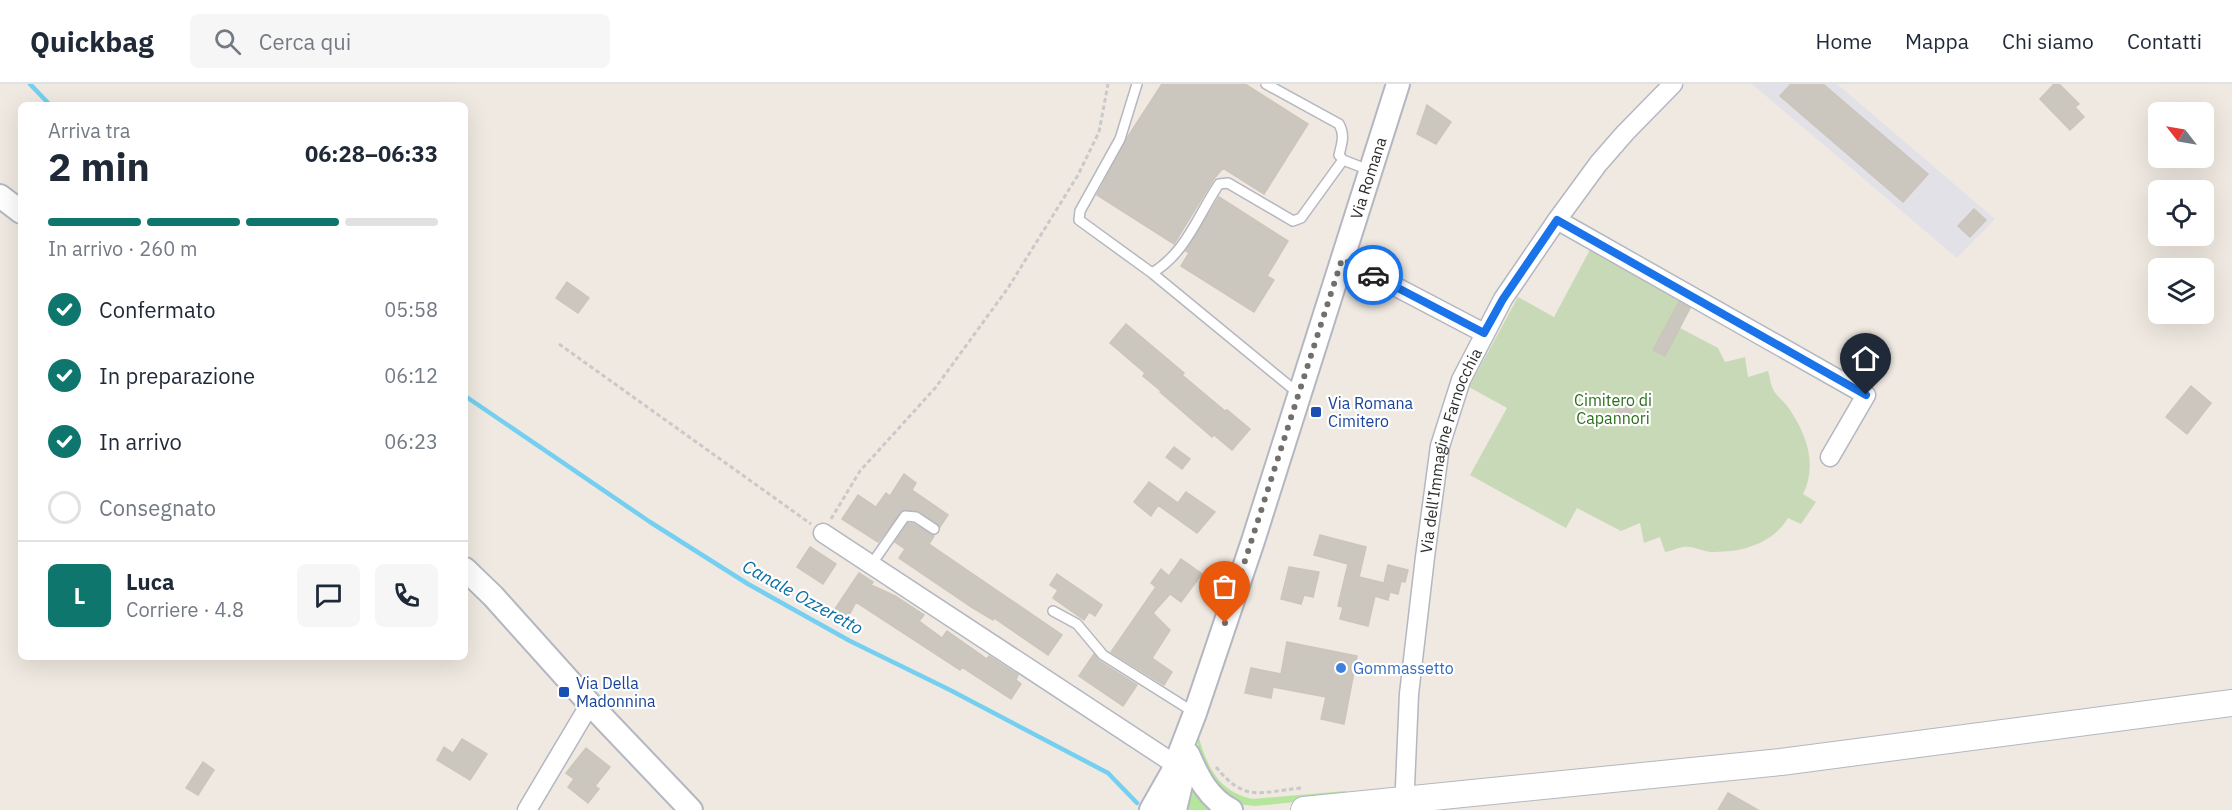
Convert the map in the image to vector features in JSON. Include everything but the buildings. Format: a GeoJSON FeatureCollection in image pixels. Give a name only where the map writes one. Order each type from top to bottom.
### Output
{"type":"FeatureCollection","features":[{"type":"Feature","properties":{"kind":"main road"},"geometry":{"type":"LineString","coordinates":[[1306,799],[1344,808],[1404,806],[1781,762],[2232,703]]}},
{"type":"Feature","properties":{"kind":"street","name":"Via Romana"},"geometry":{"type":"LineString","coordinates":[[1182,759],[1398,84]]}},
{"type":"Feature","properties":{"kind":"street","name":"Via dell'Immagine Farnocchia"},"geometry":{"type":"LineString","coordinates":[[1404,806],[1409,694],[1440,446],[1461,380],[1503,299],[1557,220],[1598,164],[1673,84]]}},
{"type":"Feature","properties":{"kind":"street"},"geometry":{"type":"LineString","coordinates":[[0,196],[18,210]]}},
{"type":"Feature","properties":{"kind":"street"},"geometry":{"type":"LineString","coordinates":[[1557,220],[1866,395],[1830,457]]}},
{"type":"Feature","properties":{"kind":"street"},"geometry":{"type":"LineString","coordinates":[[1342,259],[1484,333]]}},
{"type":"Feature","properties":{"kind":"street"},"geometry":{"type":"LineString","coordinates":[[823,533],[1182,759],[1208,792],[1231,810]]}},
{"type":"Feature","properties":{"kind":"street"},"geometry":{"type":"LineString","coordinates":[[468,572],[691,810]]}},
{"type":"Feature","properties":{"kind":"street"},"geometry":{"type":"LineString","coordinates":[[527,810],[590,704]]}},
{"type":"Feature","properties":{"kind":"street"},"geometry":{"type":"LineString","coordinates":[[1151,810],[1182,759]]}},
{"type":"Feature","properties":{"kind":"street"},"geometry":{"type":"LineString","coordinates":[[1175,810],[1182,759]]}},
{"type":"Feature","properties":{"kind":"lane"},"geometry":{"type":"LineString","coordinates":[[1137,84],[1119,139],[1080,211],[1079,220],[1152,273],[1299,395]]}},
{"type":"Feature","properties":{"kind":"lane"},"geometry":{"type":"LineString","coordinates":[[1266,84],[1339,124],[1343,139],[1339,155],[1343,160],[1370,170]]}},
{"type":"Feature","properties":{"kind":"lane"},"geometry":{"type":"LineString","coordinates":[[1152,273],[1166,265],[1179,251],[1219,184],[1228,183],[1293,221],[1301,218],[1343,160]]}},
{"type":"Feature","properties":{"kind":"lane"},"geometry":{"type":"LineString","coordinates":[[871,565],[905,516],[916,517],[934,530]]}},
{"type":"Feature","properties":{"kind":"lane"},"geometry":{"type":"LineString","coordinates":[[1053,611],[1077,624],[1103,655],[1195,715]]}},
{"type":"Feature","properties":{"kind":"path"},"geometry":{"type":"LineString","coordinates":[[558,344],[823,533],[860,471],[936,387],[1008,288],[1078,175],[1099,132],[1107,84]]}},
{"type":"Feature","properties":{"kind":"path"},"geometry":{"type":"LineString","coordinates":[[1211,760],[1236,788],[1250,793],[1306,799]]}},
{"type":"Feature","properties":{"kind":"shaded area"},"geometry":{"type":"Polygon","coordinates":[[[1752,84],[1837,84],[1995,219],[1957,258],[1752,84]]]}},
{"type":"Feature","properties":{"kind":"green space","name":"Cimitero di Capannori"},"geometry":{"type":"Polygon","coordinates":[[[1592,246],[1693,302],[1680,328],[1718,348],[1725,362],[1745,357],[1748,377],[1768,371],[1774,391],[1800,427],[1808,449],[1810,471],[1803,494],[1816,502],[1801,524],[1788,518],[1782,527],[1766,540],[1747,548],[1711,552],[1681,547],[1665,552],[1660,537],[1644,543],[1640,523],[1621,531],[1577,508],[1566,528],[1470,475],[1507,408],[1469,387],[1518,297],[1554,317],[1592,246]]]}},
{"type":"Feature","properties":{"kind":"green space"},"geometry":{"type":"Polygon","coordinates":[[[1198,735],[1205,757],[1216,776],[1223,784],[1241,796],[1253,799],[1345,791],[1351,797],[1255,806],[1238,804],[1217,790],[1198,751],[1198,735]]]}},
{"type":"Feature","properties":{"kind":"green space"},"geometry":{"type":"Polygon","coordinates":[[[1191,777],[1216,810],[1182,810],[1191,777]]]}},
{"type":"Feature","properties":{"kind":"waterway","name":"Canale Ozzeretto"},"geometry":{"type":"LineString","coordinates":[[30,84],[47,102]]}},
{"type":"Feature","properties":{"kind":"waterway","name":"Canale Ozzeretto"},"geometry":{"type":"LineString","coordinates":[[468,398],[650,522],[748,584],[850,641],[950,690],[1108,773],[1137,803]]}},
{"type":"Feature","properties":{"kind":"way so far"},"geometry":{"type":"LineString","coordinates":[[1225,623],[1342,259],[1373,275]]}},
{"type":"Feature","properties":{"kind":"place","name":"Via Romana Cimitero"},"geometry":{"type":"Point","coordinates":[1316,412]}},
{"type":"Feature","properties":{"kind":"place","name":"Gommassetto"},"geometry":{"type":"Point","coordinates":[1341,668]}},
{"type":"Feature","properties":{"kind":"place","name":"Via Della Madonnina"},"geometry":{"type":"Point","coordinates":[564,692]}},
{"type":"Feature","properties":{"kind":"route"},"geometry":{"type":"LineString","coordinates":[[1373,275],[1484,333],[1503,299],[1557,220],[1866,395]]}}]}
